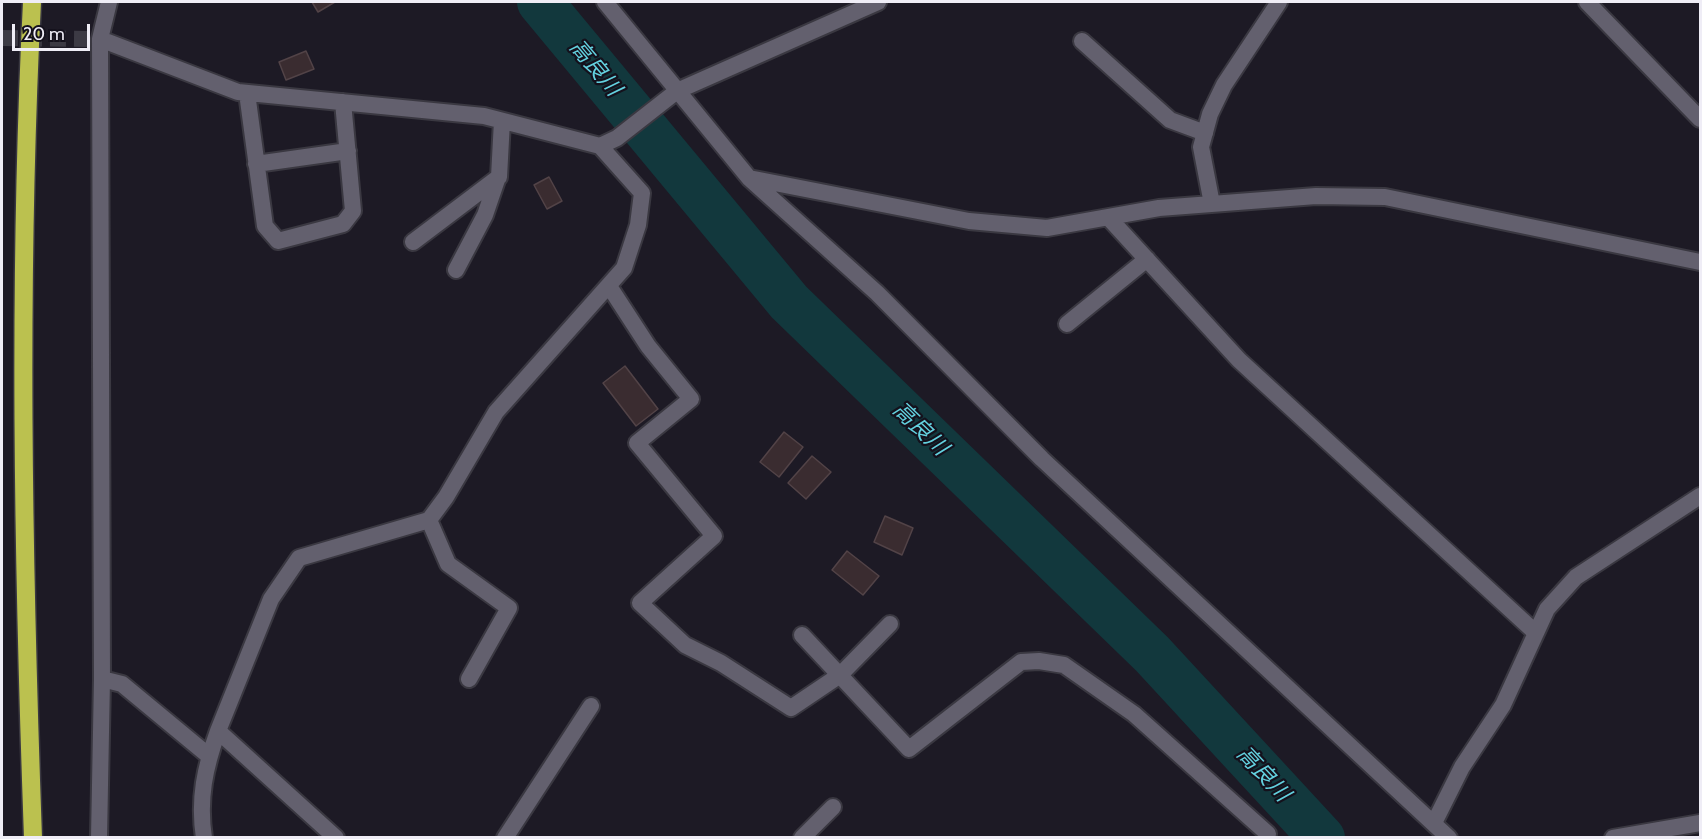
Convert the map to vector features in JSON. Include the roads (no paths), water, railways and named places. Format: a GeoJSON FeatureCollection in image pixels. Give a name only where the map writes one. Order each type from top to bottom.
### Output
{"type":"FeatureCollection","features":[{"type":"Feature","properties":{"kind":"highway"},"geometry":{"type":"LineString","coordinates":[[32,2],[23,324],[25,546],[33,837]]}},
{"type":"Feature","properties":{"kind":"street"},"geometry":{"type":"LineString","coordinates":[[99,837],[102,679],[100,39],[109,2]]}},
{"type":"Feature","properties":{"kind":"street"},"geometry":{"type":"LineString","coordinates":[[604,2],[671,95],[749,178],[877,293],[1042,459],[1449,837]]}},
{"type":"Feature","properties":{"kind":"street"},"geometry":{"type":"LineString","coordinates":[[600,146],[616,138],[671,95],[878,2]]}},
{"type":"Feature","properties":{"kind":"street"},"geometry":{"type":"LineString","coordinates":[[1212,204],[1201,147],[1210,114],[1224,85],[1279,2]]}},
{"type":"Feature","properties":{"kind":"street"},"geometry":{"type":"LineString","coordinates":[[1587,2],[1701,119]]}},
{"type":"Feature","properties":{"kind":"street"},"geometry":{"type":"LineString","coordinates":[[100,39],[246,93],[484,116],[600,146],[642,193],[638,225],[624,268],[496,411],[446,497],[429,520],[299,558],[272,599],[204,769],[200,814],[204,837]]}},
{"type":"Feature","properties":{"kind":"street"},"geometry":{"type":"LineString","coordinates":[[1082,41],[1170,120],[1204,133]]}},
{"type":"Feature","properties":{"kind":"street"},"geometry":{"type":"LineString","coordinates":[[246,93],[265,226],[278,241],[343,224],[354,211],[343,102]]}},
{"type":"Feature","properties":{"kind":"street"},"geometry":{"type":"LineString","coordinates":[[456,270],[484,214],[499,177],[502,121]]}},
{"type":"Feature","properties":{"kind":"street"},"geometry":{"type":"LineString","coordinates":[[256,164],[348,151]]}},
{"type":"Feature","properties":{"kind":"street"},"geometry":{"type":"LineString","coordinates":[[413,242],[499,177]]}},
{"type":"Feature","properties":{"kind":"street"},"geometry":{"type":"LineString","coordinates":[[749,178],[969,221],[1047,228],[1159,208],[1316,196],[1385,197],[1701,262]]}},
{"type":"Feature","properties":{"kind":"street"},"geometry":{"type":"LineString","coordinates":[[1108,217],[1239,360],[1536,633]]}},
{"type":"Feature","properties":{"kind":"street"},"geometry":{"type":"LineString","coordinates":[[1067,324],[1147,259]]}},
{"type":"Feature","properties":{"kind":"street"},"geometry":{"type":"LineString","coordinates":[[609,286],[648,346],[691,399],[637,443],[714,536],[640,603],[685,645],[721,663],[791,708],[840,675],[890,624]]}},
{"type":"Feature","properties":{"kind":"street"},"geometry":{"type":"LineString","coordinates":[[1434,823],[1462,766],[1503,705],[1546,609],[1576,577],[1701,496]]}},
{"type":"Feature","properties":{"kind":"street"},"geometry":{"type":"LineString","coordinates":[[429,520],[448,564],[509,608],[469,679]]}},
{"type":"Feature","properties":{"kind":"street"},"geometry":{"type":"LineString","coordinates":[[802,635],[909,749],[1021,662],[1038,661],[1064,665],[1134,714],[1268,836]]}},
{"type":"Feature","properties":{"kind":"street"},"geometry":{"type":"LineString","coordinates":[[102,679],[122,684],[209,756]]}},
{"type":"Feature","properties":{"kind":"street"},"geometry":{"type":"LineString","coordinates":[[505,837],[591,706]]}},
{"type":"Feature","properties":{"kind":"street"},"geometry":{"type":"LineString","coordinates":[[218,730],[336,837]]}},
{"type":"Feature","properties":{"kind":"street"},"geometry":{"type":"LineString","coordinates":[[802,837],[833,807]]}},
{"type":"Feature","properties":{"kind":"street"},"geometry":{"type":"LineString","coordinates":[[1613,837],[1701,823]]}},
{"type":"Feature","properties":{"kind":"waterway","name":"高良川"},"geometry":{"type":"LineString","coordinates":[[540,2],[789,302],[1152,654],[1322,838]]}},
{"type":"Feature","properties":{"kind":"tunnel"},"geometry":{"type":"LineString","coordinates":[[2,38],[100,39]]}}]}
